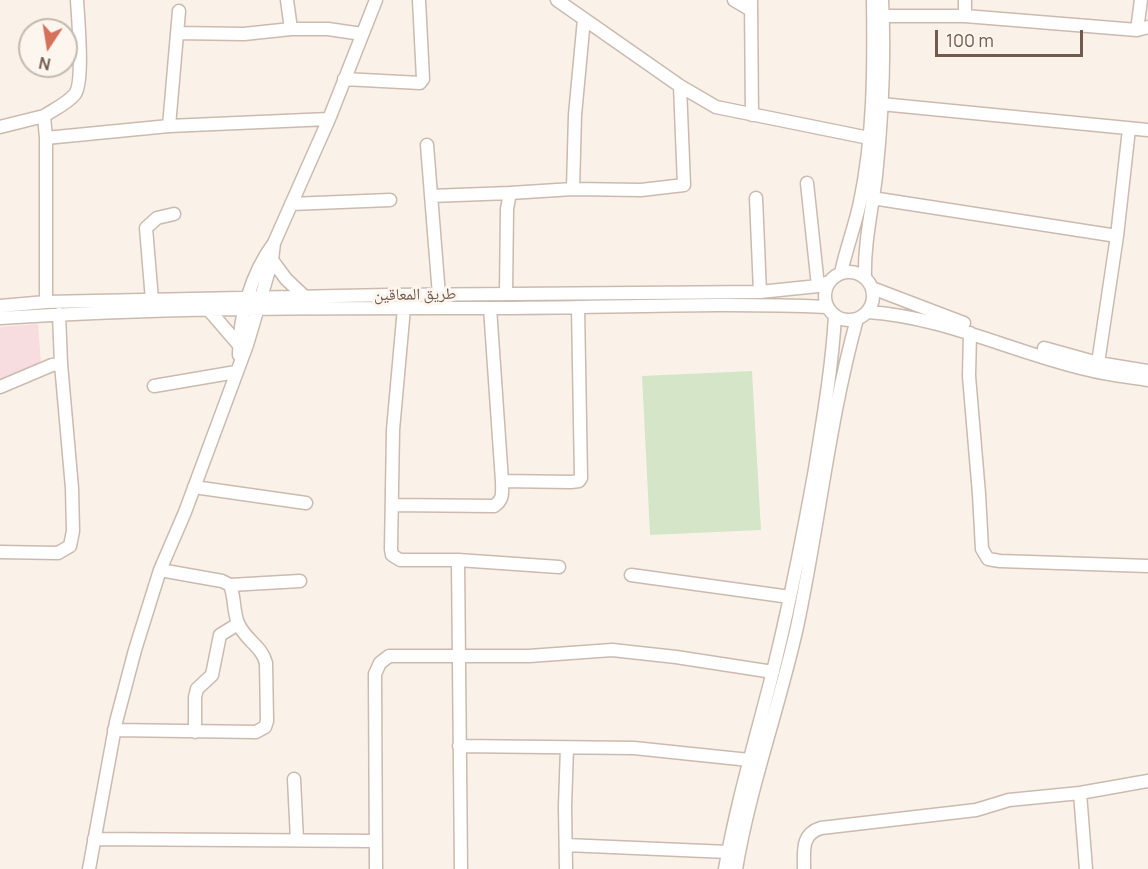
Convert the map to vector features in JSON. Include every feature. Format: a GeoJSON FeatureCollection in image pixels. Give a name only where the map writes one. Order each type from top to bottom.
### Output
{"type":"FeatureCollection","features":[{"type":"Feature","properties":{"kind":"street"},"geometry":{"type":"LineString","coordinates":[[0,127],[44,116],[74,96],[78,86],[81,0]]}},
{"type":"Feature","properties":{"kind":"street"},"geometry":{"type":"LineString","coordinates":[[287,0],[291,29]]}},
{"type":"Feature","properties":{"kind":"street"},"geometry":{"type":"LineString","coordinates":[[237,368],[245,304],[329,119],[376,0]]}},
{"type":"Feature","properties":{"kind":"street"},"geometry":{"type":"LineString","coordinates":[[344,79],[420,83],[423,79],[419,0]]}},
{"type":"Feature","properties":{"kind":"street"},"geometry":{"type":"LineString","coordinates":[[557,0],[680,86],[716,106],[869,138]]}},
{"type":"Feature","properties":{"kind":"street"},"geometry":{"type":"LineString","coordinates":[[734,0],[751,5],[752,115]]}},
{"type":"Feature","properties":{"kind":"street"},"geometry":{"type":"LineString","coordinates":[[841,273],[860,202],[869,138],[874,60],[873,0]]}},
{"type":"Feature","properties":{"kind":"street"},"geometry":{"type":"LineString","coordinates":[[831,312],[850,320],[857,319],[868,312],[873,300],[869,283],[867,232],[881,104],[882,0]]}},
{"type":"Feature","properties":{"kind":"street"},"geometry":{"type":"LineString","coordinates":[[965,0],[965,16]]}},
{"type":"Feature","properties":{"kind":"street"},"geometry":{"type":"LineString","coordinates":[[883,16],[965,16],[1142,29],[1141,0]]}},
{"type":"Feature","properties":{"kind":"street"},"geometry":{"type":"LineString","coordinates":[[169,126],[179,11]]}},
{"type":"Feature","properties":{"kind":"street"},"geometry":{"type":"LineString","coordinates":[[573,189],[575,115],[584,19]]}},
{"type":"Feature","properties":{"kind":"street"},"geometry":{"type":"LineString","coordinates":[[177,33],[244,34],[291,29],[328,29],[362,34]]}},
{"type":"Feature","properties":{"kind":"street"},"geometry":{"type":"LineString","coordinates":[[431,196],[573,189],[641,190],[684,185],[680,86]]}},
{"type":"Feature","properties":{"kind":"street"},"geometry":{"type":"LineString","coordinates":[[881,104],[1148,130]]}},
{"type":"Feature","properties":{"kind":"street"},"geometry":{"type":"LineString","coordinates":[[44,116],[46,303]]}},
{"type":"Feature","properties":{"kind":"street"},"geometry":{"type":"LineString","coordinates":[[46,138],[169,126],[329,119]]}},
{"type":"Feature","properties":{"kind":"street"},"geometry":{"type":"LineString","coordinates":[[1098,363],[1130,129]]}},
{"type":"Feature","properties":{"kind":"street"},"geometry":{"type":"LineString","coordinates":[[427,145],[439,295]]}},
{"type":"Feature","properties":{"kind":"street"},"geometry":{"type":"LineString","coordinates":[[725,869],[749,760],[773,672],[790,597],[826,404],[834,343],[831,312],[825,294],[807,183]]}},
{"type":"Feature","properties":{"kind":"street"},"geometry":{"type":"LineString","coordinates":[[506,294],[507,209],[510,193]]}},
{"type":"Feature","properties":{"kind":"street"},"geometry":{"type":"LineString","coordinates":[[756,198],[760,292]]}},
{"type":"Feature","properties":{"kind":"street"},"geometry":{"type":"LineString","coordinates":[[872,198],[1117,236]]}},
{"type":"Feature","properties":{"kind":"street"},"geometry":{"type":"LineString","coordinates":[[291,204],[390,200]]}},
{"type":"Feature","properties":{"kind":"street"},"geometry":{"type":"LineString","coordinates":[[152,300],[146,228],[157,218],[174,214]]}},
{"type":"Feature","properties":{"kind":"street"},"geometry":{"type":"LineString","coordinates":[[89,869],[114,730],[135,650],[160,570],[194,487],[260,304],[272,261],[274,243]]}},
{"type":"Feature","properties":{"kind":"street"},"geometry":{"type":"LineString","coordinates":[[272,261],[286,279],[305,297]]}},
{"type":"Feature","properties":{"kind":"street"},"geometry":{"type":"LineString","coordinates":[[824,284],[841,273],[854,272],[869,283],[945,316],[1098,363],[1148,371]]}},
{"type":"Feature","properties":{"kind":"street","name":"طريق المعاقين"},"geometry":{"type":"LineString","coordinates":[[260,304],[305,297],[760,292],[824,284]]}},
{"type":"Feature","properties":{"kind":"street","name":"طريق المعاقين"},"geometry":{"type":"LineString","coordinates":[[0,306],[152,300],[404,308],[745,305],[831,312]]}},
{"type":"Feature","properties":{"kind":"street","name":"طريق المعاقين"},"geometry":{"type":"LineString","coordinates":[[0,318],[208,309],[245,304]]}},
{"type":"Feature","properties":{"kind":"street"},"geometry":{"type":"LineString","coordinates":[[502,481],[571,482],[579,481],[581,478],[578,307]]}},
{"type":"Feature","properties":{"kind":"street"},"geometry":{"type":"LineString","coordinates":[[404,308],[393,430],[391,549],[395,559],[458,560],[559,567]]}},
{"type":"Feature","properties":{"kind":"street"},"geometry":{"type":"LineString","coordinates":[[392,505],[494,506],[501,499],[502,481],[490,308]]}},
{"type":"Feature","properties":{"kind":"street"},"geometry":{"type":"LineString","coordinates":[[208,309],[239,345]]}},
{"type":"Feature","properties":{"kind":"street"},"geometry":{"type":"LineString","coordinates":[[868,312],[897,314],[934,322],[1089,370],[1148,380]]}},
{"type":"Feature","properties":{"kind":"street"},"geometry":{"type":"LineString","coordinates":[[0,552],[58,553],[70,546],[73,531],[72,489],[59,314]]}},
{"type":"Feature","properties":{"kind":"street"},"geometry":{"type":"LineString","coordinates":[[736,869],[756,777],[797,627],[843,372],[857,319]]}},
{"type":"Feature","properties":{"kind":"street"},"geometry":{"type":"LineString","coordinates":[[970,333],[969,376],[982,549],[988,559],[1148,566]]}},
{"type":"Feature","properties":{"kind":"street"},"geometry":{"type":"LineString","coordinates":[[0,387],[52,365],[61,364]]}},
{"type":"Feature","properties":{"kind":"street"},"geometry":{"type":"LineString","coordinates":[[154,386],[237,368]]}},
{"type":"Feature","properties":{"kind":"street"},"geometry":{"type":"LineString","coordinates":[[194,487],[306,503]]}},
{"type":"Feature","properties":{"kind":"street"},"geometry":{"type":"LineString","coordinates":[[458,560],[461,869]]}},
{"type":"Feature","properties":{"kind":"street"},"geometry":{"type":"LineString","coordinates":[[160,570],[222,581],[230,585],[300,580]]}},
{"type":"Feature","properties":{"kind":"street"},"geometry":{"type":"LineString","coordinates":[[631,575],[790,597]]}},
{"type":"Feature","properties":{"kind":"street"},"geometry":{"type":"LineString","coordinates":[[114,730],[256,732],[265,727],[267,721],[264,655],[238,624],[230,585]]}},
{"type":"Feature","properties":{"kind":"street"},"geometry":{"type":"LineString","coordinates":[[195,732],[194,706],[197,689],[212,675],[220,635],[238,624]]}},
{"type":"Feature","properties":{"kind":"street"},"geometry":{"type":"LineString","coordinates":[[376,869],[375,674],[380,663],[390,656],[566,655],[612,651],[640,652],[773,672]]}},
{"type":"Feature","properties":{"kind":"street"},"geometry":{"type":"LineString","coordinates":[[459,746],[634,748],[749,760]]}},
{"type":"Feature","properties":{"kind":"street"},"geometry":{"type":"LineString","coordinates":[[566,869],[567,748]]}},
{"type":"Feature","properties":{"kind":"street"},"geometry":{"type":"LineString","coordinates":[[294,779],[297,840]]}},
{"type":"Feature","properties":{"kind":"street"},"geometry":{"type":"LineString","coordinates":[[804,869],[806,838],[813,830],[976,810],[1009,800],[1148,781]]}},
{"type":"Feature","properties":{"kind":"street"},"geometry":{"type":"LineString","coordinates":[[1080,792],[1086,869]]}},
{"type":"Feature","properties":{"kind":"street"},"geometry":{"type":"LineString","coordinates":[[94,839],[376,840]]}},
{"type":"Feature","properties":{"kind":"street"},"geometry":{"type":"LineString","coordinates":[[566,845],[728,852]]}},
{"type":"Feature","properties":{"kind":"shaded area"},"geometry":{"type":"Polygon","coordinates":[[[38,324],[41,364],[0,386],[0,327],[38,324]]]}},
{"type":"Feature","properties":{"kind":"green space"},"geometry":{"type":"Polygon","coordinates":[[[752,371],[761,530],[650,535],[642,376],[752,371]]]}}]}
